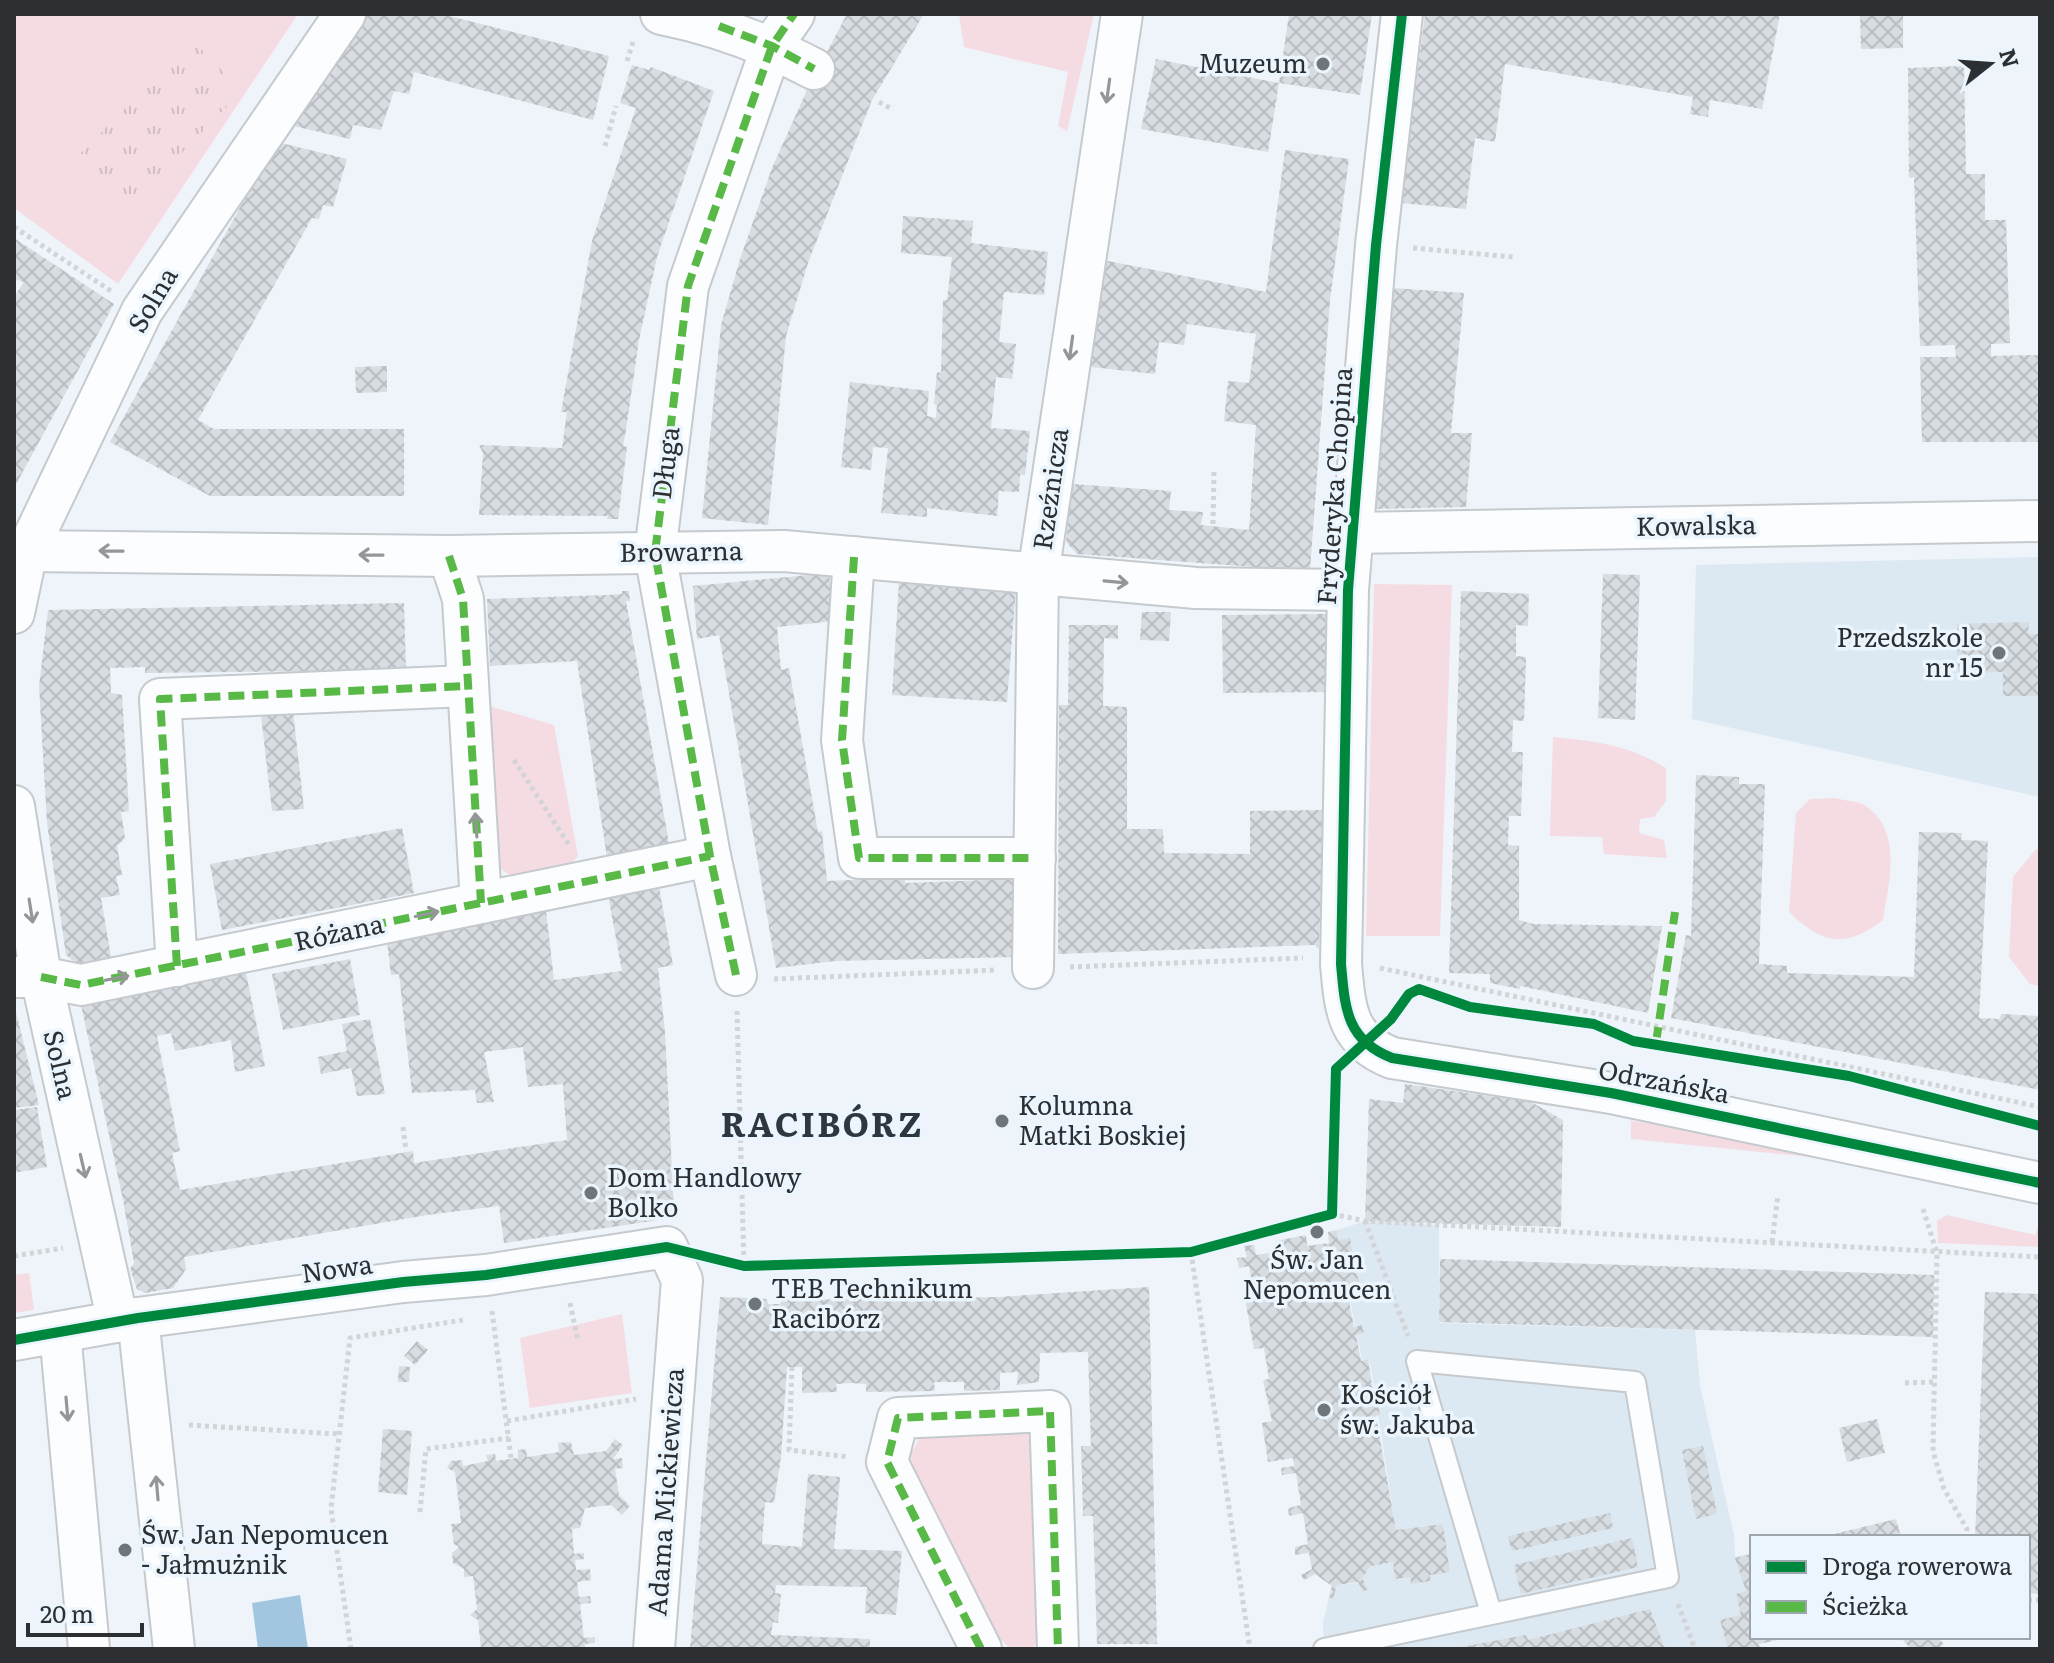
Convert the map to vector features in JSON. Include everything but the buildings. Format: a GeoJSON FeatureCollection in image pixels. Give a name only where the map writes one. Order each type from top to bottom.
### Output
{"type":"FeatureCollection","features":[{"type":"Feature","properties":{"kind":"street","name":"Solna"},"geometry":{"type":"LineString","coordinates":[[14,613],[20,549],[142,311],[345,14]]}},
{"type":"Feature","properties":{"kind":"street"},"geometry":{"type":"LineString","coordinates":[[661,14],[719,26],[772,46],[814,69]]}},
{"type":"Feature","properties":{"kind":"street","name":"Długa"},"geometry":{"type":"LineString","coordinates":[[736,975],[640,554],[688,286],[772,46],[794,14]]}},
{"type":"Feature","properties":{"kind":"street","name":"Rzeźnicza"},"geometry":{"type":"LineString","coordinates":[[1033,968],[1038,575],[1122,14]]}},
{"type":"Feature","properties":{"kind":"street","name":"Fryderyka Chopina"},"geometry":{"type":"LineString","coordinates":[[1341,964],[1351,533],[1376,245],[1402,14]]}},
{"type":"Feature","properties":{"kind":"street","name":"Kowalska"},"geometry":{"type":"LineString","coordinates":[[1351,533],[2040,521]]}},
{"type":"Feature","properties":{"kind":"street","name":"Browarna"},"geometry":{"type":"LineString","coordinates":[[20,549],[449,556],[736,551],[854,557],[1196,588],[1348,590]]}},
{"type":"Feature","properties":{"kind":"street"},"geometry":{"type":"LineString","coordinates":[[449,556],[463,599],[481,903]]}},
{"type":"Feature","properties":{"kind":"street"},"geometry":{"type":"LineString","coordinates":[[854,557],[842,740],[859,858],[1035,858]]}},
{"type":"Feature","properties":{"kind":"street"},"geometry":{"type":"LineString","coordinates":[[177,966],[160,699],[467,686]]}},
{"type":"Feature","properties":{"kind":"street","name":"Solna"},"geometry":{"type":"LineString","coordinates":[[14,806],[28,977],[100,1242],[128,1320],[149,1422],[174,1649]]}},
{"type":"Feature","properties":{"kind":"street","name":"Różana"},"geometry":{"type":"LineString","coordinates":[[28,977],[81,985],[710,856]]}},
{"type":"Feature","properties":{"kind":"street"},"geometry":{"type":"LineString","coordinates":[[1341,964],[1349,1018],[1350,1057]]}},
{"type":"Feature","properties":{"kind":"street","name":"Odrzańska"},"geometry":{"type":"LineString","coordinates":[[1350,1057],[1392,1058],[1611,1093],[2040,1183]]}},
{"type":"Feature","properties":{"kind":"street","name":"Nowa"},"geometry":{"type":"LineString","coordinates":[[14,1340],[128,1320],[403,1282],[486,1275],[667,1247]]}},
{"type":"Feature","properties":{"kind":"street","name":"Adama Mickiewicza"},"geometry":{"type":"LineString","coordinates":[[654,1649],[682,1280],[667,1247]]}},
{"type":"Feature","properties":{"kind":"street"},"geometry":{"type":"LineString","coordinates":[[60,1332],[89,1649]]}},
{"type":"Feature","properties":{"kind":"street"},"geometry":{"type":"LineString","coordinates":[[981,1649],[887,1462],[898,1418],[1050,1411],[1058,1649]]}},
{"type":"Feature","properties":{"kind":"lane"},"geometry":{"type":"LineString","coordinates":[[1324,1649],[1668,1577],[1635,1382],[1417,1361],[1491,1613]]}},
{"type":"Feature","properties":{"kind":"path"},"geometry":{"type":"LineString","coordinates":[[879,102],[890,108]]}},
{"type":"Feature","properties":{"kind":"path"},"geometry":{"type":"LineString","coordinates":[[605,146],[616,106]]}},
{"type":"Feature","properties":{"kind":"path"},"geometry":{"type":"LineString","coordinates":[[14,227],[142,311]]}},
{"type":"Feature","properties":{"kind":"path"},"geometry":{"type":"LineString","coordinates":[[1376,245],[1513,257]]}},
{"type":"Feature","properties":{"kind":"path"},"geometry":{"type":"LineString","coordinates":[[1213,524],[1214,472]]}},
{"type":"Feature","properties":{"kind":"path"},"geometry":{"type":"LineString","coordinates":[[508,751],[592,880]]}},
{"type":"Feature","properties":{"kind":"path"},"geometry":{"type":"LineString","coordinates":[[1341,964],[1448,980],[2040,1107]]}},
{"type":"Feature","properties":{"kind":"path"},"geometry":{"type":"LineString","coordinates":[[736,975],[744,1266]]}},
{"type":"Feature","properties":{"kind":"path"},"geometry":{"type":"LineString","coordinates":[[1419,989],[1442,995]]}},
{"type":"Feature","properties":{"kind":"path"},"geometry":{"type":"LineString","coordinates":[[1563,1020],[1607,1030]]}},
{"type":"Feature","properties":{"kind":"path"},"geometry":{"type":"LineString","coordinates":[[1732,1055],[1821,1070],[1922,1095]]}},
{"type":"Feature","properties":{"kind":"path"},"geometry":{"type":"LineString","coordinates":[[1332,1214],[1350,1057]]}},
{"type":"Feature","properties":{"kind":"path"},"geometry":{"type":"LineString","coordinates":[[403,1127],[406,1151]]}},
{"type":"Feature","properties":{"kind":"path"},"geometry":{"type":"LineString","coordinates":[[1772,1242],[1778,1195]]}},
{"type":"Feature","properties":{"kind":"path"},"geometry":{"type":"LineString","coordinates":[[1923,1209],[1937,1253],[1933,1451],[1944,1489],[1967,1529],[1966,1535]]}},
{"type":"Feature","properties":{"kind":"path"},"geometry":{"type":"LineString","coordinates":[[667,1247],[744,1266],[1191,1252],[1332,1214],[1365,1221],[2040,1257]]}},
{"type":"Feature","properties":{"kind":"path"},"geometry":{"type":"LineString","coordinates":[[1365,1221],[1417,1361]]}},
{"type":"Feature","properties":{"kind":"path"},"geometry":{"type":"LineString","coordinates":[[14,1256],[100,1242]]}},
{"type":"Feature","properties":{"kind":"path"},"geometry":{"type":"LineString","coordinates":[[1191,1252],[1250,1649]]}},
{"type":"Feature","properties":{"kind":"path"},"geometry":{"type":"LineString","coordinates":[[486,1275],[511,1458]]}},
{"type":"Feature","properties":{"kind":"path"},"geometry":{"type":"LineString","coordinates":[[554,1305],[584,1301]]}},
{"type":"Feature","properties":{"kind":"path"},"geometry":{"type":"LineString","coordinates":[[570,1303],[578,1341]]}},
{"type":"Feature","properties":{"kind":"path"},"geometry":{"type":"LineString","coordinates":[[351,1649],[331,1509],[350,1338],[508,1313]]}},
{"type":"Feature","properties":{"kind":"path"},"geometry":{"type":"LineString","coordinates":[[792,1367],[789,1450],[887,1462]]}},
{"type":"Feature","properties":{"kind":"path"},"geometry":{"type":"LineString","coordinates":[[1905,1383],[1934,1382]]}},
{"type":"Feature","properties":{"kind":"path"},"geometry":{"type":"LineString","coordinates":[[507,1421],[648,1397]]}},
{"type":"Feature","properties":{"kind":"path"},"geometry":{"type":"LineString","coordinates":[[149,1422],[339,1434]]}},
{"type":"Feature","properties":{"kind":"path"},"geometry":{"type":"LineString","coordinates":[[420,1512],[426,1449],[509,1438]]}},
{"type":"Feature","properties":{"kind":"path"},"geometry":{"type":"LineString","coordinates":[[1668,1577],[1695,1649]]}},
{"type":"Feature","properties":{"kind":"shaded area"},"geometry":{"type":"Polygon","coordinates":[[[2040,557],[2040,797],[1692,719],[1696,565],[2040,557]]]}},
{"type":"Feature","properties":{"kind":"shaded area"},"geometry":{"type":"Polygon","coordinates":[[[1365,1221],[1439,1225],[1439,1323],[1695,1330],[1700,1386],[1734,1535],[1735,1557],[1750,1553],[1750,1639],[1783,1639],[1759,1644],[1760,1649],[1324,1649],[1323,1623],[1329,1597],[1333,1598],[1337,1585],[1358,1583],[1363,1591],[1362,1578],[1372,1565],[1393,1562],[1395,1579],[1410,1577],[1411,1584],[1431,1581],[1430,1575],[1450,1571],[1443,1524],[1396,1530],[1371,1368],[1368,1359],[1362,1360],[1357,1335],[1364,1333],[1363,1325],[1355,1326],[1348,1290],[1360,1287],[1351,1241],[1350,1238],[1338,1240],[1337,1230],[1365,1221]]]}},
{"type":"Feature","properties":{"kind":"green space"},"geometry":{"type":"Polygon","coordinates":[[[14,14],[298,14],[118,284],[14,208],[14,14]]]}},
{"type":"Feature","properties":{"kind":"green space"},"geometry":{"type":"Polygon","coordinates":[[[959,14],[1094,14],[1067,131],[1058,126],[1068,72],[964,47],[959,14]]]}},
{"type":"Feature","properties":{"kind":"green space"},"geometry":{"type":"Polygon","coordinates":[[[192,40],[242,91],[120,216],[69,165],[192,40]]]}},
{"type":"Feature","properties":{"kind":"green space"},"geometry":{"type":"Polygon","coordinates":[[[1374,584],[1452,585],[1440,936],[1366,936],[1374,584]]]}},
{"type":"Feature","properties":{"kind":"green space"},"geometry":{"type":"Polygon","coordinates":[[[486,705],[554,725],[578,856],[571,864],[510,875],[495,865],[486,705]]]}},
{"type":"Feature","properties":{"kind":"green space"},"geometry":{"type":"Polygon","coordinates":[[[1553,737],[1611,745],[1639,754],[1666,768],[1666,801],[1654,817],[1640,819],[1639,833],[1664,840],[1667,858],[1604,854],[1602,837],[1550,836],[1553,737]]]}},
{"type":"Feature","properties":{"kind":"green space"},"geometry":{"type":"Polygon","coordinates":[[[1835,798],[1863,804],[1878,817],[1885,830],[1891,859],[1883,920],[1846,939],[1834,939],[1812,931],[1789,912],[1796,813],[1810,799],[1835,798]]]}},
{"type":"Feature","properties":{"kind":"green space"},"geometry":{"type":"Polygon","coordinates":[[[2036,849],[2040,850],[2040,986],[2030,984],[2009,957],[2013,877],[2036,849]]]}},
{"type":"Feature","properties":{"kind":"green space"},"geometry":{"type":"Polygon","coordinates":[[[1631,1121],[1821,1145],[1825,1154],[1819,1158],[1631,1139],[1631,1121]]]}},
{"type":"Feature","properties":{"kind":"green space"},"geometry":{"type":"Polygon","coordinates":[[[1947,1215],[2035,1235],[2040,1222],[2040,1247],[1938,1243],[1937,1221],[1947,1215]]]}},
{"type":"Feature","properties":{"kind":"green space"},"geometry":{"type":"Polygon","coordinates":[[[29,1273],[34,1310],[14,1313],[14,1275],[29,1273]]]}},
{"type":"Feature","properties":{"kind":"green space"},"geometry":{"type":"Polygon","coordinates":[[[622,1314],[632,1393],[530,1408],[520,1338],[622,1314]]]}},
{"type":"Feature","properties":{"kind":"green space"},"geometry":{"type":"Polygon","coordinates":[[[1024,1429],[1041,1437],[1043,1635],[1033,1648],[1010,1649],[985,1622],[908,1460],[920,1437],[934,1431],[1024,1429]]]}},
{"type":"Feature","properties":{"kind":"water"},"geometry":{"type":"Polygon","coordinates":[[[300,1595],[308,1649],[258,1649],[252,1603],[300,1595]]]}},
{"type":"Feature","properties":{"kind":"marked path"},"geometry":{"type":"LineString","coordinates":[[736,975],[710,856],[655,553],[688,286],[772,46],[794,14]]}},
{"type":"Feature","properties":{"kind":"marked path"},"geometry":{"type":"LineString","coordinates":[[719,26],[772,46],[814,69]]}},
{"type":"Feature","properties":{"kind":"marked path"},"geometry":{"type":"LineString","coordinates":[[625,554],[736,551]]}},
{"type":"Feature","properties":{"kind":"marked path"},"geometry":{"type":"LineString","coordinates":[[449,556],[463,599],[481,903]]}},
{"type":"Feature","properties":{"kind":"marked path"},"geometry":{"type":"LineString","coordinates":[[854,557],[842,740],[859,858],[1035,858]]}},
{"type":"Feature","properties":{"kind":"marked path"},"geometry":{"type":"LineString","coordinates":[[177,966],[160,699],[467,686]]}},
{"type":"Feature","properties":{"kind":"marked path"},"geometry":{"type":"LineString","coordinates":[[41,977],[81,985],[710,856]]}},
{"type":"Feature","properties":{"kind":"marked path"},"geometry":{"type":"LineString","coordinates":[[1656,1043],[1675,912]]}},
{"type":"Feature","properties":{"kind":"marked path"},"geometry":{"type":"LineString","coordinates":[[981,1649],[887,1462],[898,1418],[1050,1411],[1058,1649]]}},
{"type":"Feature","properties":{"kind":"cycle path"},"geometry":{"type":"LineString","coordinates":[[1402,14],[1376,245],[1348,590],[1341,964],[1347,1008],[1357,1032],[1377,1051],[1392,1058],[1611,1093],[2040,1183]]}},
{"type":"Feature","properties":{"kind":"cycle path"},"geometry":{"type":"LineString","coordinates":[[14,1340],[138,1318],[403,1282],[486,1275],[667,1247],[744,1266],[1191,1252],[1332,1214],[1336,1069],[1391,1019],[1409,994],[1419,989],[1470,1007],[1594,1024],[1633,1041],[1849,1076],[2040,1126]]}},
{"type":"Feature","properties":{"kind":"place","name":"Muzeum"},"geometry":{"type":"Point","coordinates":[1323,64]}},
{"type":"Feature","properties":{"kind":"place","name":"Przedszkole nr 15"},"geometry":{"type":"Point","coordinates":[1999,653]}},
{"type":"Feature","properties":{"kind":"place","name":"Kolumna Matki Boskiej"},"geometry":{"type":"Point","coordinates":[1002,1121]}},
{"type":"Feature","properties":{"kind":"place","name":"Dom Handlowy Bolko"},"geometry":{"type":"Point","coordinates":[591,1193]}},
{"type":"Feature","properties":{"kind":"place","name":"Św. Jan Nepomucen"},"geometry":{"type":"Point","coordinates":[1317,1232]}},
{"type":"Feature","properties":{"kind":"place","name":"TEB Technikum Racibórz"},"geometry":{"type":"Point","coordinates":[755,1304]}},
{"type":"Feature","properties":{"kind":"place","name":"Kościół św. Jakuba"},"geometry":{"type":"Point","coordinates":[1324,1410]}},
{"type":"Feature","properties":{"kind":"place","name":"Św. Jan Nepomucen - Jałmużnik"},"geometry":{"type":"Point","coordinates":[125,1550]}},
{"type":"Feature","properties":{"kind":"district","name":"RACIBÓRZ"},"geometry":{"type":"Point","coordinates":[822,1125]}}]}
